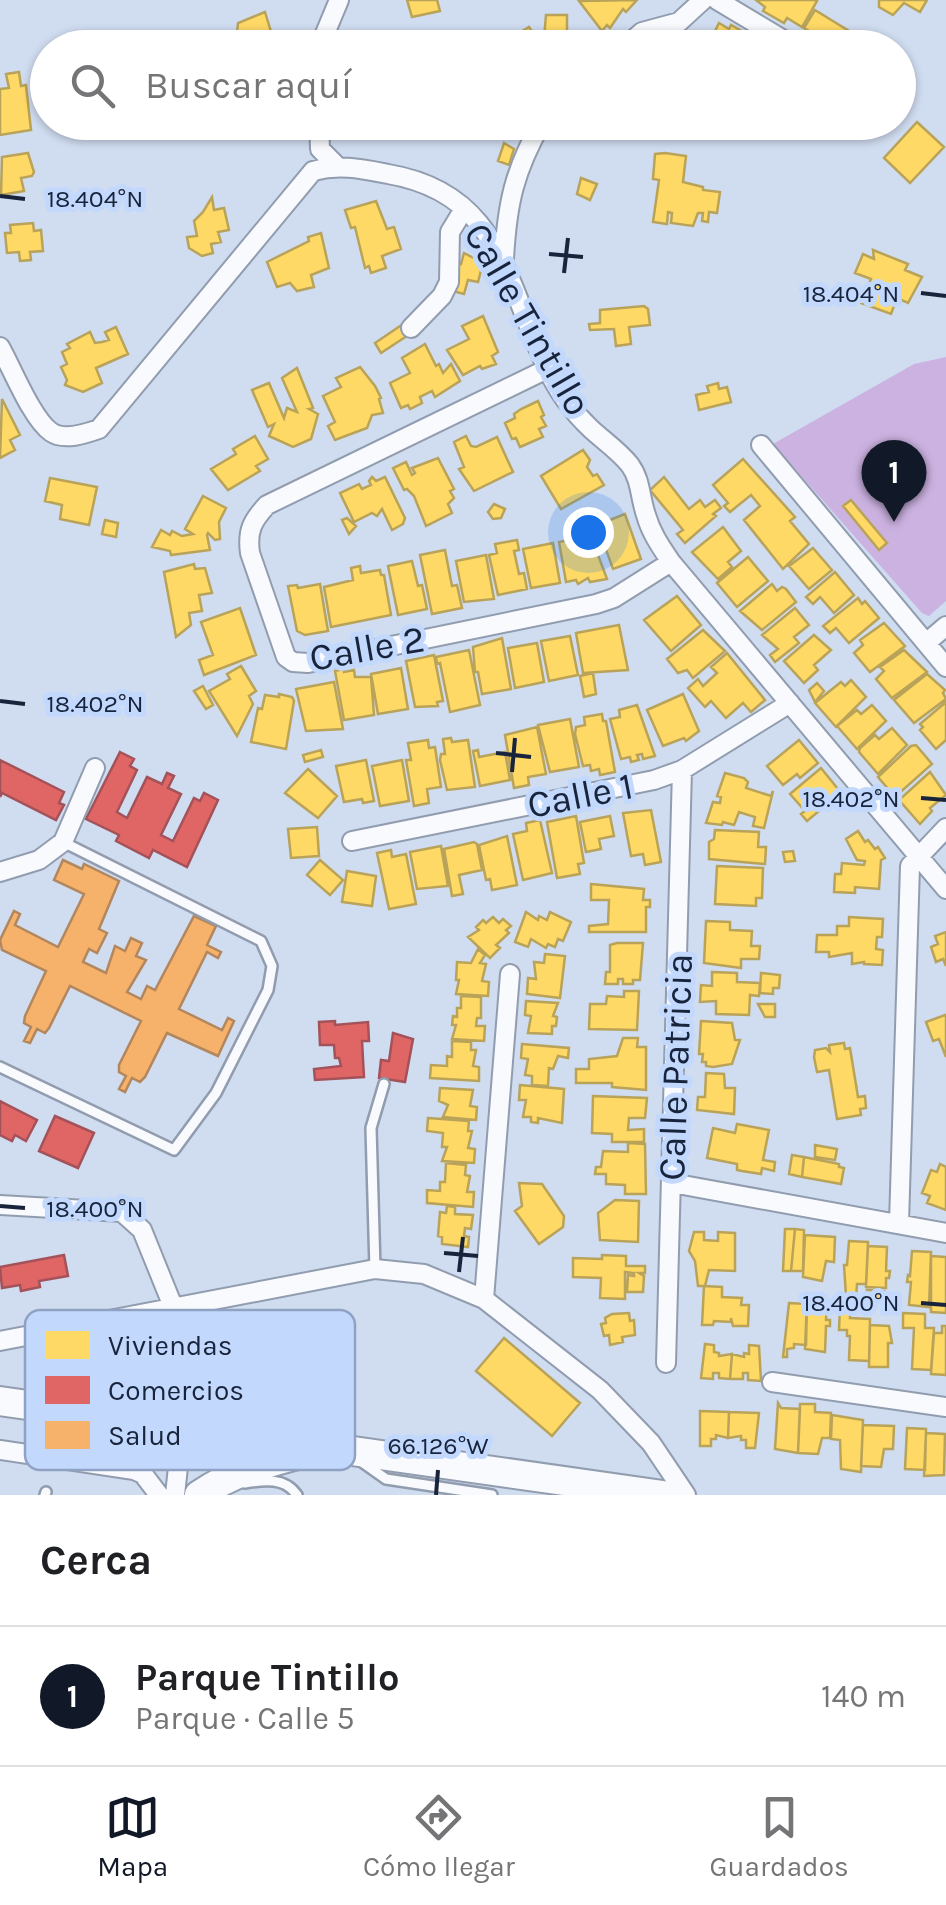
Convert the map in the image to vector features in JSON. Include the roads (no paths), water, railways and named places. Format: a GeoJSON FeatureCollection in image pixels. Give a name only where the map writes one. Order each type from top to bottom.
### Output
{"type":"FeatureCollection","features":[{"type":"Feature","properties":{"kind":"main road"},"geometry":{"type":"LineString","coordinates":[[0,1401],[25,1405]]}},
{"type":"Feature","properties":{"kind":"main road"},"geometry":{"type":"LineString","coordinates":[[355,1452],[662,1495]]}},
{"type":"Feature","properties":{"kind":"main road"},"geometry":{"type":"LineString","coordinates":[[200,1495],[218,1482],[247,1470]]}},
{"type":"Feature","properties":{"kind":"street"},"geometry":{"type":"LineString","coordinates":[[326,30],[339,0]]}},
{"type":"Feature","properties":{"kind":"street"},"geometry":{"type":"LineString","coordinates":[[649,30],[679,22],[703,0]]}},
{"type":"Feature","properties":{"kind":"street"},"geometry":{"type":"LineString","coordinates":[[717,0],[767,30]]}},
{"type":"Feature","properties":{"kind":"street"},"geometry":{"type":"LineString","coordinates":[[320,140],[320,150],[336,165]]}},
{"type":"Feature","properties":{"kind":"street"},"geometry":{"type":"LineString","coordinates":[[504,262],[506,209],[515,176],[533,140]]}},
{"type":"Feature","properties":{"kind":"street"},"geometry":{"type":"LineString","coordinates":[[0,347],[39,418],[52,433],[64,436],[98,429],[314,171],[336,165]]}},
{"type":"Feature","properties":{"kind":"street","name":"Calle Tintillo"},"geometry":{"type":"LineString","coordinates":[[336,165],[424,181],[464,208],[487,231],[504,262],[547,369],[574,412],[630,464],[638,478],[645,514],[656,541],[946,889]]}},
{"type":"Feature","properties":{"kind":"street"},"geometry":{"type":"LineString","coordinates":[[412,328],[442,296],[448,282],[450,232],[464,208]]}},
{"type":"Feature","properties":{"kind":"street","name":"Calle 2"},"geometry":{"type":"LineString","coordinates":[[547,369],[266,505],[256,516],[248,536],[250,553],[286,656],[292,662],[308,663],[596,604],[614,598],[671,562]]}},
{"type":"Feature","properties":{"kind":"street"},"geometry":{"type":"LineString","coordinates":[[760,446],[946,667]]}},
{"type":"Feature","properties":{"kind":"street"},"geometry":{"type":"LineString","coordinates":[[926,643],[946,626]]}},
{"type":"Feature","properties":{"kind":"street","name":"Calle 1"},"geometry":{"type":"LineString","coordinates":[[352,842],[654,780],[682,770],[790,703]]}},
{"type":"Feature","properties":{"kind":"street"},"geometry":{"type":"LineString","coordinates":[[0,872],[40,860],[63,842],[94,768]]}},
{"type":"Feature","properties":{"kind":"street","name":"Calle Patricia"},"geometry":{"type":"LineString","coordinates":[[666,1363],[682,770]]}},
{"type":"Feature","properties":{"kind":"street"},"geometry":{"type":"LineString","coordinates":[[899,1223],[910,866],[946,828]]}},
{"type":"Feature","properties":{"kind":"street"},"geometry":{"type":"LineString","coordinates":[[484,1300],[510,974]]}},
{"type":"Feature","properties":{"kind":"street"},"geometry":{"type":"LineString","coordinates":[[672,1183],[946,1233]]}},
{"type":"Feature","properties":{"kind":"street"},"geometry":{"type":"LineString","coordinates":[[0,1205],[122,1212],[142,1230],[174,1309]]}},
{"type":"Feature","properties":{"kind":"street"},"geometry":{"type":"LineString","coordinates":[[169,1310],[376,1269],[424,1274],[484,1300],[600,1390],[651,1443],[686,1495]]}},
{"type":"Feature","properties":{"kind":"street"},"geometry":{"type":"LineString","coordinates":[[0,1341],[25,1336]]}},
{"type":"Feature","properties":{"kind":"street"},"geometry":{"type":"LineString","coordinates":[[772,1382],[946,1407]]}},
{"type":"Feature","properties":{"kind":"street"},"geometry":{"type":"LineString","coordinates":[[0,1450],[25,1454]]}},
{"type":"Feature","properties":{"kind":"street"},"geometry":{"type":"LineString","coordinates":[[134,1470],[143,1474],[159,1495]]}},
{"type":"Feature","properties":{"kind":"street"},"geometry":{"type":"LineString","coordinates":[[175,1495],[178,1470]]}},
{"type":"Feature","properties":{"kind":"lane"},"geometry":{"type":"LineString","coordinates":[[0,1067],[174,1150],[216,1093],[268,990],[272,966],[261,942],[63,842]]}},
{"type":"Feature","properties":{"kind":"lane"},"geometry":{"type":"LineString","coordinates":[[376,1269],[371,1128],[384,1084]]}},
{"type":"Feature","properties":{"kind":"lane"},"geometry":{"type":"LineString","coordinates":[[355,1460],[386,1480],[489,1495]]}},
{"type":"Feature","properties":{"kind":"lane"},"geometry":{"type":"LineString","coordinates":[[224,1494],[229,1487],[266,1481],[289,1485],[296,1495]]}},
{"type":"Feature","properties":{"kind":"place","name":"Parque Tintillo"},"geometry":{"type":"Point","coordinates":[894,522]}}]}
